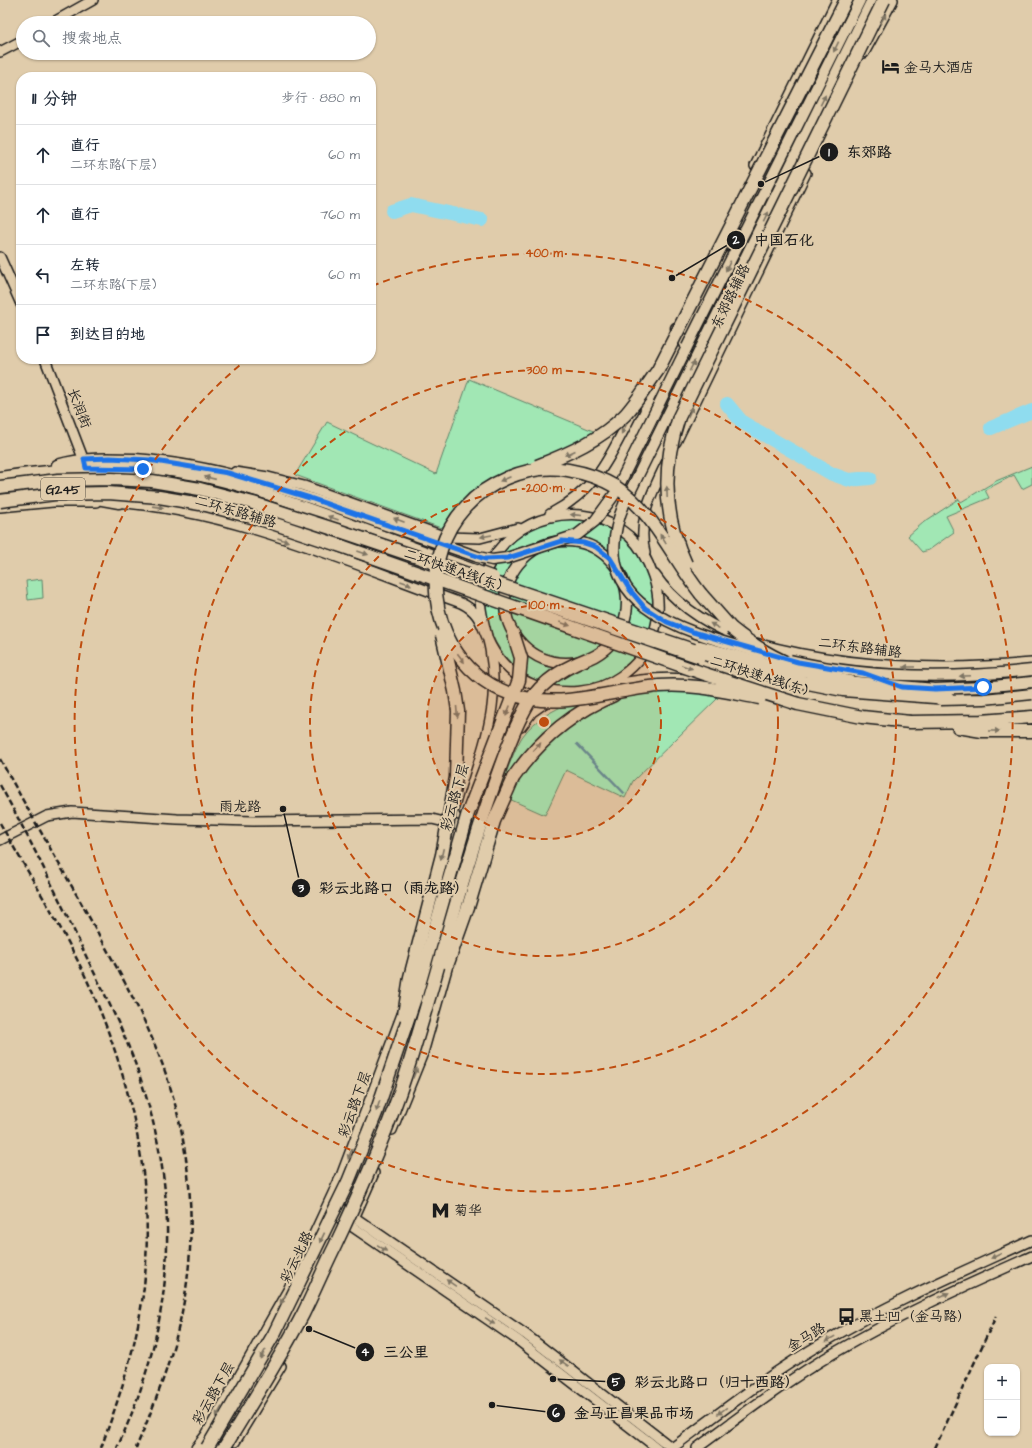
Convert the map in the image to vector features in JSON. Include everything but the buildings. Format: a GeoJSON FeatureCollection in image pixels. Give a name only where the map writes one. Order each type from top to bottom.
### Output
{"type":"FeatureCollection","features":[{"type":"Feature","properties":{"kind":"highway"},"geometry":{"type":"LineString","coordinates":[[391,1069],[401,1033],[410,977],[443,851],[456,778],[458,711],[437,610],[436,591],[437,566],[440,552],[448,531],[457,516],[468,503],[482,491],[580,448],[596,439],[625,414],[640,396],[665,356],[846,0]]}},
{"type":"Feature","properties":{"kind":"highway"},"geometry":{"type":"LineString","coordinates":[[701,594],[682,555],[670,514],[667,474],[673,434],[693,386],[884,0]]}},
{"type":"Feature","properties":{"kind":"highway"},"geometry":{"type":"LineString","coordinates":[[521,473],[546,468],[564,469],[593,476],[615,486],[633,501],[650,520],[701,594],[721,618],[754,646],[782,662],[824,677],[929,697]]}},
{"type":"Feature","properties":{"kind":"highway"},"geometry":{"type":"LineString","coordinates":[[4,487],[58,480],[112,479],[152,481],[200,489],[252,503],[336,530],[762,672],[843,690],[967,699],[1032,694]]}},
{"type":"Feature","properties":{"kind":"highway","name":"二环快速A线(东)"},"geometry":{"type":"LineString","coordinates":[[0,501],[55,494],[108,493],[159,497],[206,505],[262,520],[344,547],[705,674],[798,704],[862,717],[942,722],[1032,716]]}},
{"type":"Feature","properties":{"kind":"highway"},"geometry":{"type":"LineString","coordinates":[[436,591],[441,620],[455,650],[474,672],[494,687],[522,697],[550,701],[588,698],[658,686],[685,686],[798,704]]}},
{"type":"Feature","properties":{"kind":"highway"},"geometry":{"type":"LineString","coordinates":[[391,1069],[422,979],[468,813],[519,680],[521,658],[513,633]]}},
{"type":"Feature","properties":{"kind":"highway"},"geometry":{"type":"LineString","coordinates":[[406,1075],[472,849],[498,774],[519,721],[531,698],[546,682],[562,671],[588,659]]}},
{"type":"Feature","properties":{"kind":"highway"},"geometry":{"type":"LineString","coordinates":[[224,1448],[263,1385],[303,1313],[365,1182],[391,1119],[462,923],[494,821],[513,778],[528,757],[555,730],[592,704],[626,691]]}},
{"type":"Feature","properties":{"kind":"highway"},"geometry":{"type":"LineString","coordinates":[[942,722],[982,731],[1032,731]]}},
{"type":"Feature","properties":{"kind":"highway","name":"彩云北路"},"geometry":{"type":"LineString","coordinates":[[207,1448],[274,1334],[308,1268],[348,1182],[391,1069]]}},
{"type":"Feature","properties":{"kind":"main road"},"geometry":{"type":"LineString","coordinates":[[64,16],[93,0]]}},
{"type":"Feature","properties":{"kind":"main road"},"geometry":{"type":"LineString","coordinates":[[837,0],[676,328],[607,462],[596,480],[582,494],[559,510],[537,520],[514,534],[503,544],[487,569],[482,583],[479,599],[480,615],[485,631],[501,660],[510,670],[532,685],[557,691],[576,691],[657,677],[684,678],[717,684],[805,705],[890,718],[948,720],[1032,716]]}},
{"type":"Feature","properties":{"kind":"main road"},"geometry":{"type":"LineString","coordinates":[[194,466],[240,476],[310,498],[485,559],[508,558],[576,535],[589,527],[602,514],[614,495],[860,0]]}},
{"type":"Feature","properties":{"kind":"main road"},"geometry":{"type":"LineString","coordinates":[[872,0],[625,502],[618,522],[614,541],[615,555],[620,573],[625,600],[620,628],[610,644],[596,655],[588,659],[570,662],[544,660],[526,649],[513,633],[507,607],[509,587],[512,577],[520,564],[532,553],[551,543],[573,541],[596,547],[610,558],[620,573],[630,590],[639,602],[652,613],[667,622],[700,634],[761,652],[869,674],[896,686],[908,688]]}},
{"type":"Feature","properties":{"kind":"main road","name":"东郊路辅路"},"geometry":{"type":"LineString","coordinates":[[650,566],[643,542],[642,528],[644,513],[649,498],[746,294],[868,45],[893,0]]}},
{"type":"Feature","properties":{"kind":"main road"},"geometry":{"type":"LineString","coordinates":[[0,52],[16,44]]}},
{"type":"Feature","properties":{"kind":"main road"},"geometry":{"type":"LineString","coordinates":[[711,257],[745,231]]}},
{"type":"Feature","properties":{"kind":"main road"},"geometry":{"type":"LineString","coordinates":[[0,257],[16,293]]}},
{"type":"Feature","properties":{"kind":"main road"},"geometry":{"type":"LineString","coordinates":[[676,328],[687,347]]}},
{"type":"Feature","properties":{"kind":"main road","name":"长润街"},"geometry":{"type":"LineString","coordinates":[[48,364],[85,464]]}},
{"type":"Feature","properties":{"kind":"main road","name":"G245"},"geometry":{"type":"LineString","coordinates":[[0,476],[130,459],[194,466],[257,475],[304,486],[436,534],[458,538],[480,538],[506,532],[548,517],[572,514],[590,517],[608,523],[629,536],[637,544],[650,566],[656,586],[659,605],[658,622],[653,637],[646,650],[627,672],[616,680],[595,688],[557,696],[540,705],[524,721],[511,748],[485,832],[423,1053],[366,1195],[302,1329],[263,1397],[231,1448]]}},
{"type":"Feature","properties":{"kind":"main road"},"geometry":{"type":"LineString","coordinates":[[85,464],[196,475],[248,489],[660,634],[730,655],[798,672],[853,682],[908,688],[960,689],[1032,682]]}},
{"type":"Feature","properties":{"kind":"main road","name":"G245"},"geometry":{"type":"LineString","coordinates":[[4,487],[90,479],[143,481],[194,486],[239,498],[698,658],[765,676],[845,692],[922,700],[960,700],[1032,694]]}},
{"type":"Feature","properties":{"kind":"main road","name":"G245"},"geometry":{"type":"LineString","coordinates":[[4,487],[48,485],[91,498],[119,503]]}},
{"type":"Feature","properties":{"kind":"main road","name":"二环东路辅路"},"geometry":{"type":"LineString","coordinates":[[0,507],[65,502],[119,503],[172,509],[228,522],[454,600],[474,610],[485,631]]}},
{"type":"Feature","properties":{"kind":"main road","name":"二环东路辅路"},"geometry":{"type":"LineString","coordinates":[[650,566],[665,588],[693,612],[722,630],[754,643],[862,664],[942,667],[1032,664]]}},
{"type":"Feature","properties":{"kind":"main road","name":"彩云路下层"},"geometry":{"type":"LineString","coordinates":[[196,1448],[206,1435],[288,1290],[328,1204],[348,1158],[419,964],[440,902],[460,825],[483,747],[491,712],[493,683],[492,660],[485,631]]}},
{"type":"Feature","properties":{"kind":"main road"},"geometry":{"type":"LineString","coordinates":[[798,672],[809,673],[828,670],[844,670]]}},
{"type":"Feature","properties":{"kind":"main road"},"geometry":{"type":"LineString","coordinates":[[857,672],[934,677],[1032,670]]}},
{"type":"Feature","properties":{"kind":"main road","name":"雨龙路"},"geometry":{"type":"LineString","coordinates":[[0,840],[47,816],[72,812],[178,819],[253,821],[432,819],[485,832]]}},
{"type":"Feature","properties":{"kind":"main road"},"geometry":{"type":"LineString","coordinates":[[328,1204],[525,1334],[672,1448]]}},
{"type":"Feature","properties":{"kind":"main road"},"geometry":{"type":"LineString","coordinates":[[353,1221],[519,1342],[657,1448]]}},
{"type":"Feature","properties":{"kind":"main road","name":"金马路"},"geometry":{"type":"LineString","coordinates":[[672,1448],[776,1373],[824,1342],[933,1284],[1032,1240]]}},
{"type":"Feature","properties":{"kind":"main road","name":"金马路"},"geometry":{"type":"LineString","coordinates":[[697,1448],[785,1384],[833,1354],[945,1295],[1032,1256]]}},
{"type":"Feature","properties":{"kind":"green space"},"geometry":{"type":"Polygon","coordinates":[[[469,379],[598,433],[479,491],[441,528],[295,475],[327,422],[436,474],[469,379]]]}},
{"type":"Feature","properties":{"kind":"green space"},"geometry":{"type":"Polygon","coordinates":[[[1032,466],[1032,484],[1022,489],[1014,475],[985,490],[989,498],[946,516],[954,532],[929,550],[922,552],[908,536],[924,522],[959,499],[961,502],[996,481],[1032,466]]]}},
{"type":"Feature","properties":{"kind":"green space"},"geometry":{"type":"Polygon","coordinates":[[[562,519],[578,519],[602,525],[610,529],[623,538],[635,550],[648,571],[654,595],[654,611],[648,635],[640,650],[623,668],[602,681],[578,687],[562,687],[538,681],[523,673],[500,650],[492,635],[486,611],[486,595],[492,571],[500,556],[523,533],[538,525],[562,519]]]}},
{"type":"Feature","properties":{"kind":"green space"},"geometry":{"type":"Polygon","coordinates":[[[42,579],[43,598],[28,600],[26,581],[42,579]]]}},
{"type":"Feature","properties":{"kind":"green space"},"geometry":{"type":"Polygon","coordinates":[[[663,680],[718,698],[633,781],[625,798],[566,770],[545,815],[498,794],[512,757],[522,737],[534,724],[549,713],[567,704],[606,692],[663,680]]]}},
{"type":"Feature","properties":{"kind":"waterway"},"geometry":{"type":"LineString","coordinates":[[392,211],[411,205],[482,220]]}},
{"type":"Feature","properties":{"kind":"waterway"},"geometry":{"type":"LineString","coordinates":[[727,404],[742,422],[832,474],[849,480],[870,478]]}},
{"type":"Feature","properties":{"kind":"waterway"},"geometry":{"type":"LineString","coordinates":[[991,428],[1032,411]]}},
{"type":"Feature","properties":{"kind":"waterway"},"geometry":{"type":"LineString","coordinates":[[577,744],[624,793]]}},
{"type":"Feature","properties":{"kind":"railway"},"geometry":{"type":"LineString","coordinates":[[0,759],[104,944],[141,1014],[154,1043],[171,1089],[186,1156],[191,1224],[186,1292],[170,1357],[136,1448]]}},
{"type":"Feature","properties":{"kind":"railway"},"geometry":{"type":"LineString","coordinates":[[0,785],[66,913],[118,1023],[139,1075],[157,1139],[164,1184],[167,1229],[166,1273],[160,1317],[150,1361],[135,1404],[117,1448]]}},
{"type":"Feature","properties":{"kind":"railway"},"geometry":{"type":"LineString","coordinates":[[0,823],[56,920],[87,980],[104,1020],[118,1060],[130,1101],[139,1143],[147,1228],[145,1271],[140,1314],[133,1348],[101,1448]]}},
{"type":"Feature","properties":{"kind":"railway"},"geometry":{"type":"LineString","coordinates":[[935,1448],[996,1316]]}},
{"type":"Feature","properties":{"kind":"place","name":"金马大酒店"},"geometry":{"type":"Point","coordinates":[891,67]}},
{"type":"Feature","properties":{"kind":"place","name":"东郊路"},"geometry":{"type":"Point","coordinates":[761,184]}},
{"type":"Feature","properties":{"kind":"place","name":"中国石化"},"geometry":{"type":"Point","coordinates":[672,278]}},
{"type":"Feature","properties":{"kind":"place","name":"彩云北路口（雨龙路）"},"geometry":{"type":"Point","coordinates":[283,809]}},
{"type":"Feature","properties":{"kind":"place","name":"菊华"},"geometry":{"type":"Point","coordinates":[441,1210]}},
{"type":"Feature","properties":{"kind":"place","name":"黑土凹（金马路）"},"geometry":{"type":"Point","coordinates":[846,1316]}},
{"type":"Feature","properties":{"kind":"place","name":"三公里"},"geometry":{"type":"Point","coordinates":[309,1329]}},
{"type":"Feature","properties":{"kind":"place","name":"彩云北路口（归十西路）"},"geometry":{"type":"Point","coordinates":[553,1379]}},
{"type":"Feature","properties":{"kind":"place","name":"金马正昌果品市场"},"geometry":{"type":"Point","coordinates":[492,1405]}},
{"type":"Feature","properties":{"kind":"route"},"geometry":{"type":"LineString","coordinates":[[143,469],[86,468],[84,459],[110,458],[149,460],[194,466],[228,473],[332,505],[485,559],[492,560],[508,558],[551,543],[562,541],[584,543],[596,547],[610,558],[616,565],[626,585],[645,608],[667,622],[693,632],[798,662],[863,673],[896,686],[935,689],[983,687]]}}]}
